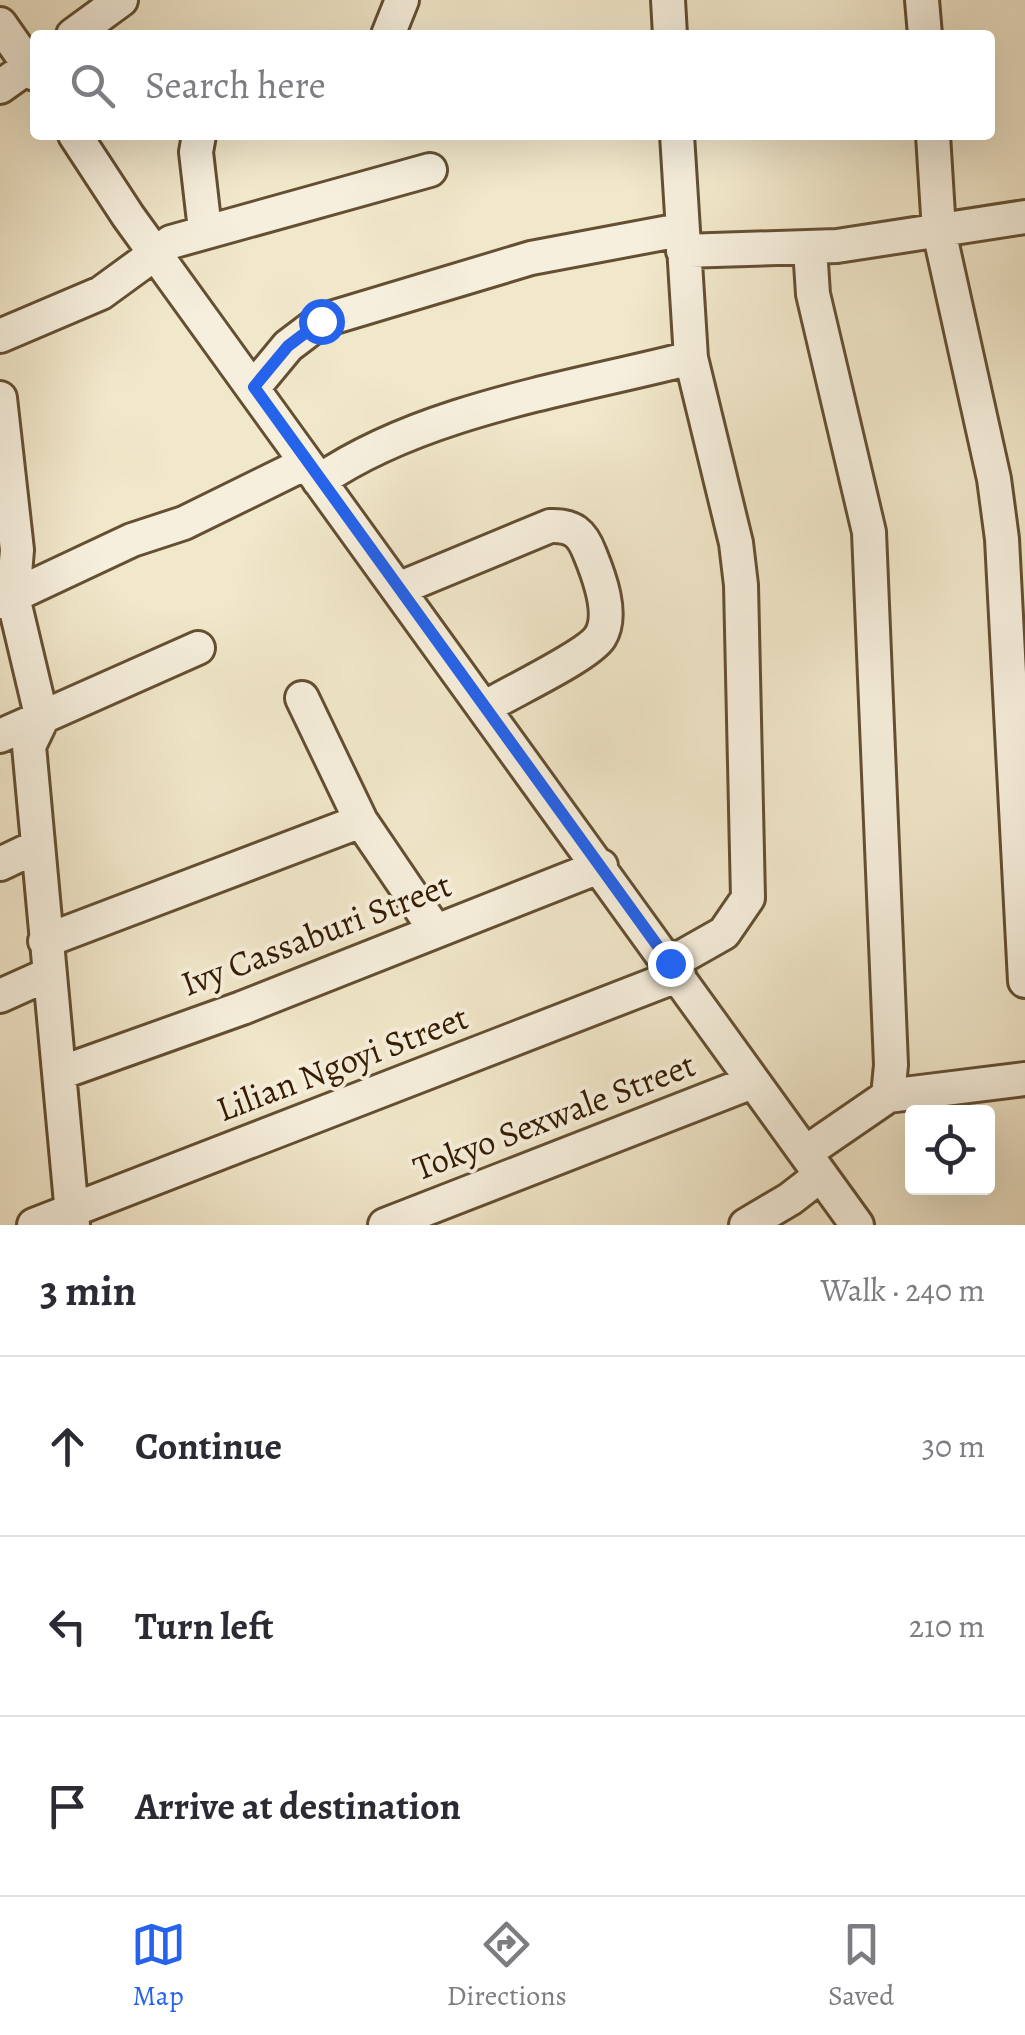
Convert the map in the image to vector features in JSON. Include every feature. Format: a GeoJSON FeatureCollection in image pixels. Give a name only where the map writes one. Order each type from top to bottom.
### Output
{"type":"FeatureCollection","features":[{"type":"Feature","properties":{"kind":"street"},"geometry":{"type":"LineString","coordinates":[[80,30],[121,0]]}},
{"type":"Feature","properties":{"kind":"street"},"geometry":{"type":"LineString","coordinates":[[390,30],[402,0]]}},
{"type":"Feature","properties":{"kind":"street"},"geometry":{"type":"LineString","coordinates":[[668,0],[670,30]]}},
{"type":"Feature","properties":{"kind":"street"},"geometry":{"type":"LineString","coordinates":[[922,0],[925,30]]}},
{"type":"Feature","properties":{"kind":"street"},"geometry":{"type":"LineString","coordinates":[[0,24],[30,63]]}},
{"type":"Feature","properties":{"kind":"street"},"geometry":{"type":"LineString","coordinates":[[0,87],[30,69]]}},
{"type":"Feature","properties":{"kind":"street"},"geometry":{"type":"LineString","coordinates":[[78,140],[313,472],[858,1225]]}},
{"type":"Feature","properties":{"kind":"street"},"geometry":{"type":"LineString","coordinates":[[198,140],[204,230]]}},
{"type":"Feature","properties":{"kind":"street","name":"Lilian Ngoyi Street"},"geometry":{"type":"LineString","coordinates":[[34,1225],[72,1218],[674,969],[724,932],[748,898],[736,543],[690,358],[676,140]]}},
{"type":"Feature","properties":{"kind":"street"},"geometry":{"type":"LineString","coordinates":[[933,140],[939,231],[994,478],[1002,540],[1025,981]]}},
{"type":"Feature","properties":{"kind":"street"},"geometry":{"type":"LineString","coordinates":[[0,336],[67,311],[129,275],[156,252],[204,230],[430,170]]}},
{"type":"Feature","properties":{"kind":"street"},"geometry":{"type":"LineString","coordinates":[[254,387],[288,346],[321,321],[548,254],[682,241],[810,248],[1025,217]]}},
{"type":"Feature","properties":{"kind":"street"},"geometry":{"type":"LineString","coordinates":[[810,248],[813,294],[870,532],[891,1065],[888,1096]]}},
{"type":"Feature","properties":{"kind":"street"},"geometry":{"type":"LineString","coordinates":[[7,600],[387,442],[524,400],[690,358]]}},
{"type":"Feature","properties":{"kind":"street"},"geometry":{"type":"LineString","coordinates":[[0,398],[4,470],[17,550],[7,600],[42,719],[28,746],[72,1218]]}},
{"type":"Feature","properties":{"kind":"street"},"geometry":{"type":"LineString","coordinates":[[398,589],[550,526],[566,525],[580,534],[599,580],[606,617],[602,636],[574,658],[486,707]]}},
{"type":"Feature","properties":{"kind":"street"},"geometry":{"type":"LineString","coordinates":[[0,736],[198,648]]}},
{"type":"Feature","properties":{"kind":"street"},"geometry":{"type":"LineString","coordinates":[[302,698],[361,821],[435,930]]}},
{"type":"Feature","properties":{"kind":"street"},"geometry":{"type":"LineString","coordinates":[[46,942],[361,821]]}},
{"type":"Feature","properties":{"kind":"street"},"geometry":{"type":"LineString","coordinates":[[0,864],[38,846]]}},
{"type":"Feature","properties":{"kind":"street","name":"Ivy Cassaburi Street"},"geometry":{"type":"LineString","coordinates":[[60,1073],[242,1008],[601,866]]}},
{"type":"Feature","properties":{"kind":"street"},"geometry":{"type":"LineString","coordinates":[[0,996],[49,974]]}},
{"type":"Feature","properties":{"kind":"street"},"geometry":{"type":"LineString","coordinates":[[746,1225],[888,1096],[1025,1080]]}},
{"type":"Feature","properties":{"kind":"street","name":"Tokyo Sexwale Street"},"geometry":{"type":"LineString","coordinates":[[385,1225],[752,1082]]}},
{"type":"Feature","properties":{"kind":"route"},"geometry":{"type":"LineString","coordinates":[[321,321],[302,332],[254,387],[670,963]]}}]}
